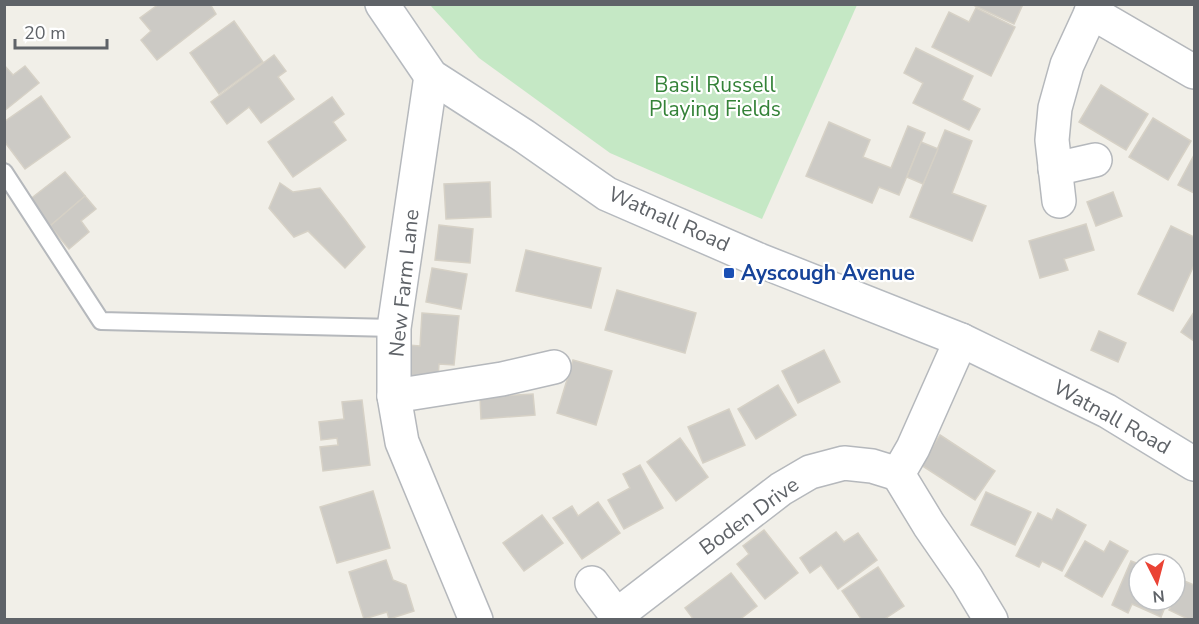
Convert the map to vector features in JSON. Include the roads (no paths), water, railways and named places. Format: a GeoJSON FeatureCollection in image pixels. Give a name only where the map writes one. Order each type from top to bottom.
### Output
{"type":"FeatureCollection","features":[{"type":"Feature","properties":{"kind":"street","name":"Watnall Road"},"geometry":{"type":"LineString","coordinates":[[382,4],[431,76],[524,136],[607,194],[759,260],[961,340],[1107,411],[1194,464]]}},
{"type":"Feature","properties":{"kind":"street"},"geometry":{"type":"LineString","coordinates":[[1059,201],[1052,140],[1055,108],[1067,65],[1093,8],[1194,72]]}},
{"type":"Feature","properties":{"kind":"street","name":"New Farm Lane"},"geometry":{"type":"LineString","coordinates":[[431,76],[394,328],[394,396],[402,442],[476,620]]}},
{"type":"Feature","properties":{"kind":"street"},"geometry":{"type":"LineString","coordinates":[[1055,169],[1095,160]]}},
{"type":"Feature","properties":{"kind":"street"},"geometry":{"type":"LineString","coordinates":[[961,340],[913,448],[898,474],[991,620]]}},
{"type":"Feature","properties":{"kind":"street"},"geometry":{"type":"LineString","coordinates":[[394,396],[502,379],[554,367]]}},
{"type":"Feature","properties":{"kind":"street","name":"Boden Drive"},"geometry":{"type":"LineString","coordinates":[[592,583],[618,617],[781,489],[810,472],[844,463],[872,466],[898,474]]}},
{"type":"Feature","properties":{"kind":"lane"},"geometry":{"type":"LineString","coordinates":[[4,172],[101,321],[394,328]]}},
{"type":"Feature","properties":{"kind":"place","name":"Ayscough Avenue"},"geometry":{"type":"Point","coordinates":[729,273]}},
{"type":"Feature","properties":{"kind":"park label","name":"Basil Russell Playing Fields"},"geometry":{"type":"Point","coordinates":[715,97]}}]}
